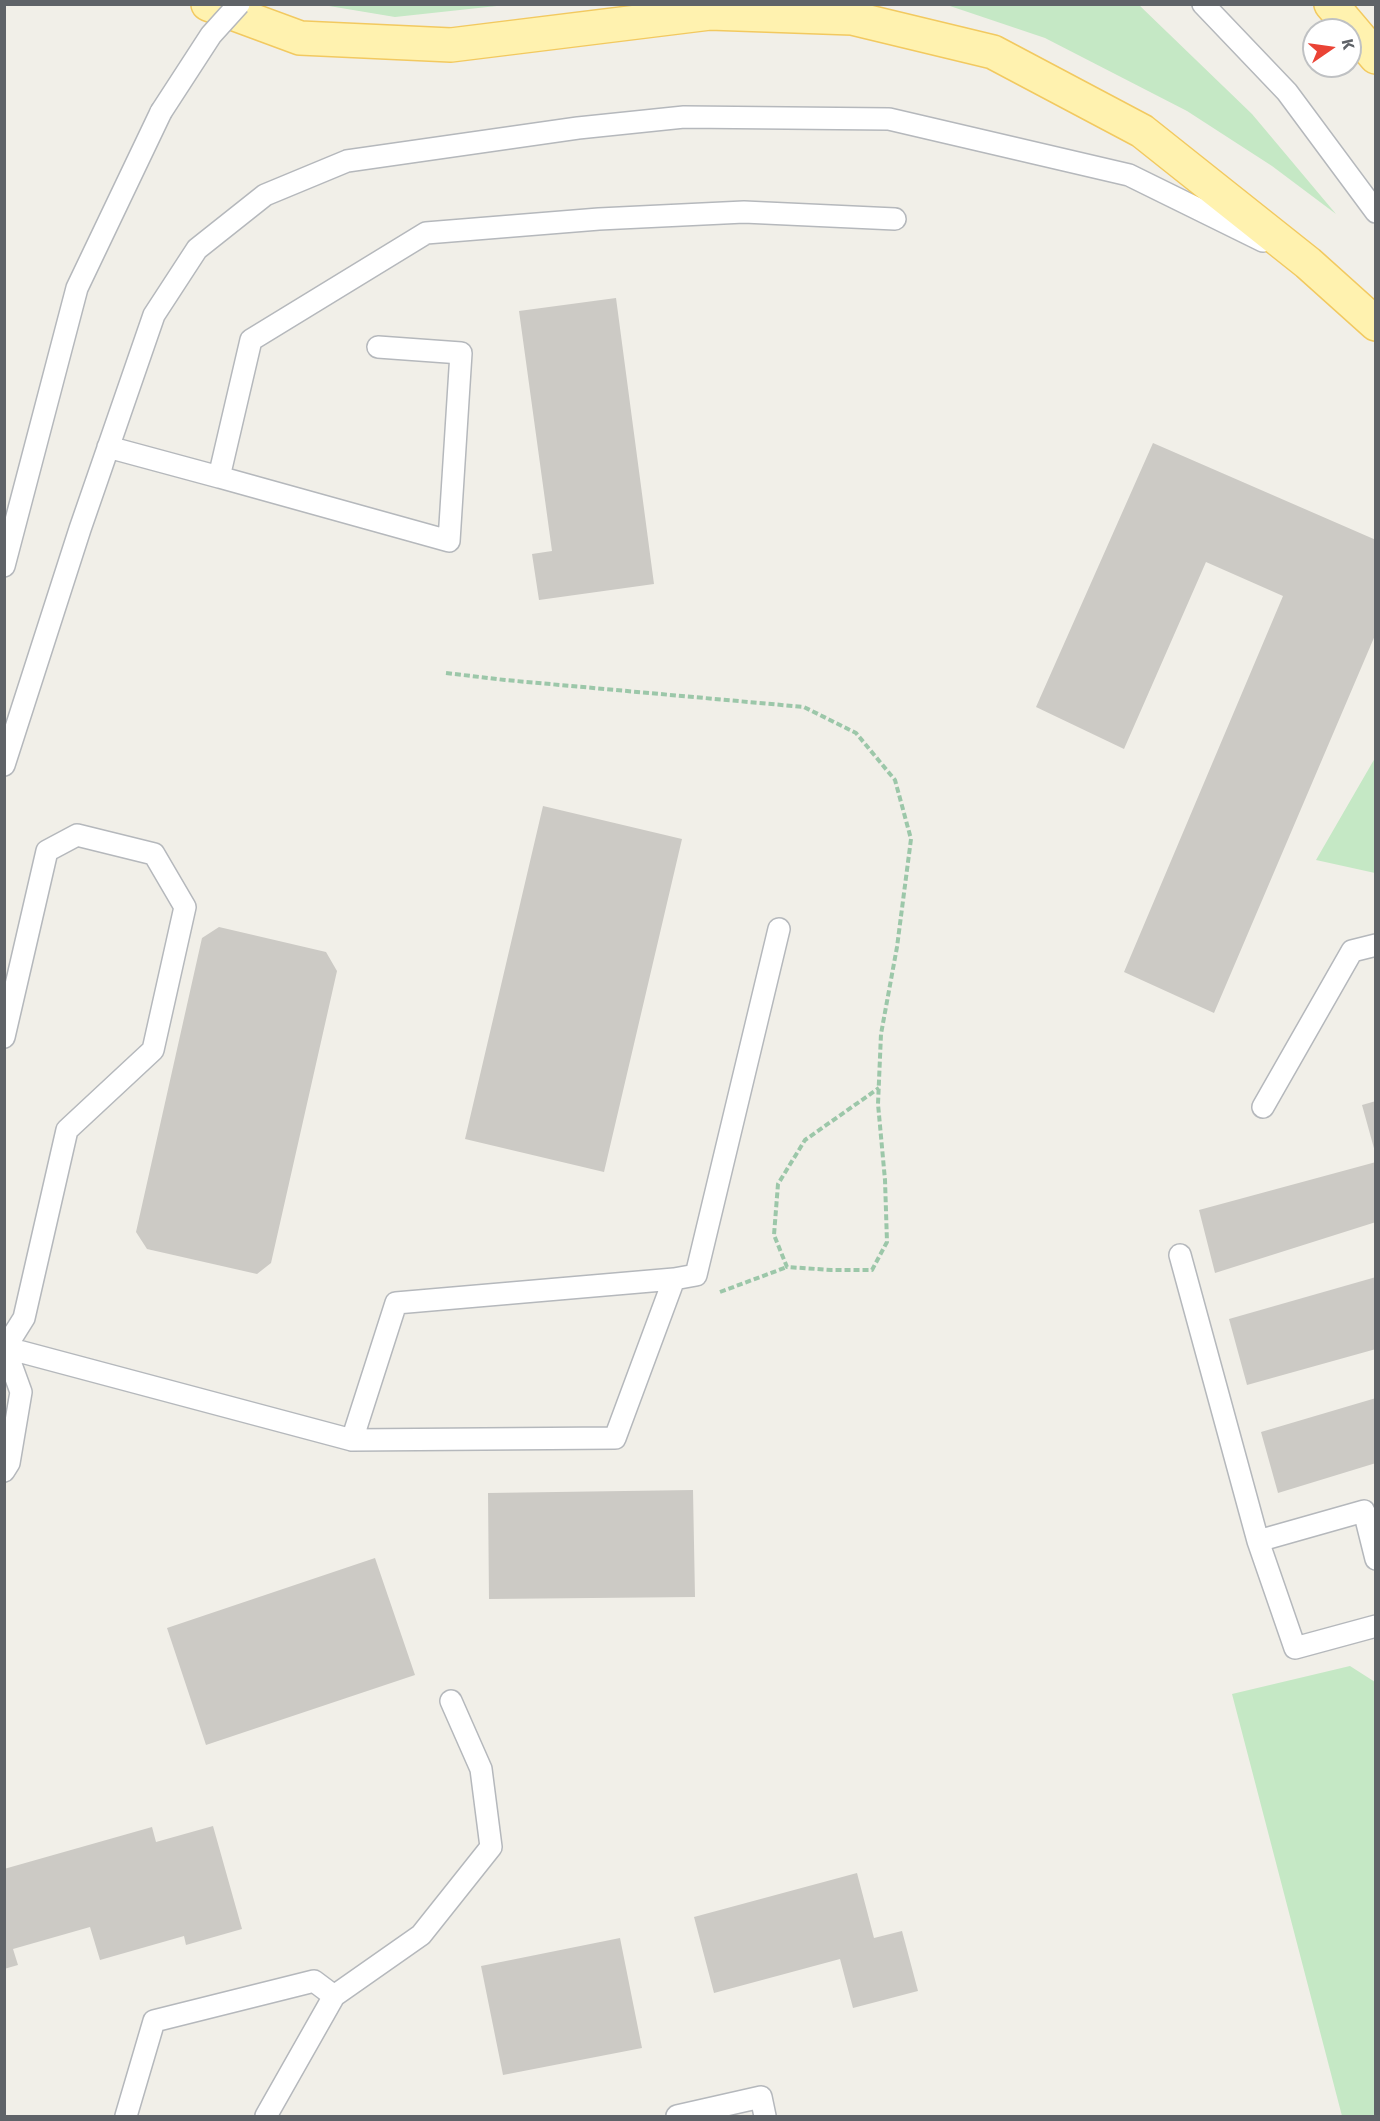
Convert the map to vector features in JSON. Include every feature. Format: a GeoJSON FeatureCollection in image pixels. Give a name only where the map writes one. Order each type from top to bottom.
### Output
{"type":"FeatureCollection","features":[{"type":"Feature","properties":{"kind":"main road"},"geometry":{"type":"LineString","coordinates":[[208,4],[300,38],[451,45],[710,13],[852,18],[993,52],[1142,131],[1308,263],[1376,324]]}},
{"type":"Feature","properties":{"kind":"main road"},"geometry":{"type":"LineString","coordinates":[[1331,4],[1376,57]]}},
{"type":"Feature","properties":{"kind":"lane"},"geometry":{"type":"LineString","coordinates":[[4,566],[77,288],[162,112],[211,35],[239,4]]}},
{"type":"Feature","properties":{"kind":"lane"},"geometry":{"type":"LineString","coordinates":[[1203,4],[1287,92],[1376,212]]}},
{"type":"Feature","properties":{"kind":"lane"},"geometry":{"type":"LineString","coordinates":[[4,765],[80,529],[154,315],[197,249],[266,195],[347,161],[578,128],[684,117],[889,118],[1129,175],[1308,263]]}},
{"type":"Feature","properties":{"kind":"lane"},"geometry":{"type":"LineString","coordinates":[[219,477],[251,340],[426,233],[599,219],[744,212],[894,219]]}},
{"type":"Feature","properties":{"kind":"lane"},"geometry":{"type":"LineString","coordinates":[[108,447],[449,541],[461,354],[378,347]]}},
{"type":"Feature","properties":{"kind":"lane"},"geometry":{"type":"LineString","coordinates":[[4,1037],[47,851],[77,835],[154,854],[185,907],[153,1050],[67,1130],[24,1318],[5,1348]]}},
{"type":"Feature","properties":{"kind":"lane"},"geometry":{"type":"LineString","coordinates":[[352,1440],[396,1303],[674,1279],[696,1275],[779,929]]}},
{"type":"Feature","properties":{"kind":"lane"},"geometry":{"type":"LineString","coordinates":[[1263,1107],[1352,951],[1376,945]]}},
{"type":"Feature","properties":{"kind":"lane"},"geometry":{"type":"LineString","coordinates":[[1180,1254],[1258,1541],[1295,1648],[1376,1626]]}},
{"type":"Feature","properties":{"kind":"lane"},"geometry":{"type":"LineString","coordinates":[[5,1348],[352,1440],[615,1438],[674,1279]]}},
{"type":"Feature","properties":{"kind":"lane"},"geometry":{"type":"LineString","coordinates":[[4,1471],[9,1463],[21,1392],[5,1348]]}},
{"type":"Feature","properties":{"kind":"lane"},"geometry":{"type":"LineString","coordinates":[[1258,1541],[1364,1511],[1376,1559]]}},
{"type":"Feature","properties":{"kind":"lane"},"geometry":{"type":"LineString","coordinates":[[266,2116],[333,1996],[421,1935],[491,1847],[481,1769],[451,1701]]}},
{"type":"Feature","properties":{"kind":"lane"},"geometry":{"type":"LineString","coordinates":[[126,2116],[154,2020],[314,1981],[333,1996]]}},
{"type":"Feature","properties":{"kind":"lane"},"geometry":{"type":"LineString","coordinates":[[678,2116],[761,2097],[765,2116]]}},
{"type":"Feature","properties":{"kind":"path"},"geometry":{"type":"LineString","coordinates":[[696,1275],[706,1298],[787,1267]]}},
{"type":"Feature","properties":{"kind":"green space"},"geometry":{"type":"Polygon","coordinates":[[[323,5],[506,5],[395,17],[323,5]]]}},
{"type":"Feature","properties":{"kind":"green space"},"geometry":{"type":"Polygon","coordinates":[[[947,5],[1139,5],[1252,114],[1336,214],[1272,166],[1187,111],[1045,38],[947,5]]]}},
{"type":"Feature","properties":{"kind":"green space"},"geometry":{"type":"Polygon","coordinates":[[[1375,758],[1375,873],[1316,860],[1375,758]]]}},
{"type":"Feature","properties":{"kind":"green space"},"geometry":{"type":"Polygon","coordinates":[[[1350,1666],[1375,1682],[1375,2116],[1342,2116],[1232,1694],[1350,1666]]]}},
{"type":"Feature","properties":{"kind":"building"},"geometry":{"type":"Polygon","coordinates":[[[616,298],[654,584],[539,600],[532,554],[552,551],[519,311],[616,298]]]}},
{"type":"Feature","properties":{"kind":"building"},"geometry":{"type":"Polygon","coordinates":[[[1153,443],[1376,540],[1376,633],[1214,1013],[1124,972],[1283,596],[1206,562],[1124,749],[1036,707],[1153,443]]]}},
{"type":"Feature","properties":{"kind":"building"},"geometry":{"type":"Polygon","coordinates":[[[543,806],[682,839],[604,1172],[465,1139],[543,806]]]}},
{"type":"Feature","properties":{"kind":"building"},"geometry":{"type":"Polygon","coordinates":[[[219,927],[326,952],[337,971],[271,1263],[257,1274],[147,1249],[136,1232],[202,938],[219,927]]]}},
{"type":"Feature","properties":{"kind":"building"},"geometry":{"type":"Polygon","coordinates":[[[1376,1101],[1376,1152],[1375,1152],[1362,1105],[1376,1101]]]}},
{"type":"Feature","properties":{"kind":"building"},"geometry":{"type":"Polygon","coordinates":[[[1376,1162],[1376,1222],[1215,1273],[1199,1210],[1376,1162]]]}},
{"type":"Feature","properties":{"kind":"building"},"geometry":{"type":"Polygon","coordinates":[[[1376,1277],[1376,1349],[1247,1385],[1229,1319],[1376,1277]]]}},
{"type":"Feature","properties":{"kind":"building"},"geometry":{"type":"Polygon","coordinates":[[[1376,1398],[1376,1463],[1278,1493],[1261,1432],[1376,1398]]]}},
{"type":"Feature","properties":{"kind":"building"},"geometry":{"type":"Polygon","coordinates":[[[693,1490],[695,1597],[489,1599],[488,1493],[693,1490]]]}},
{"type":"Feature","properties":{"kind":"building"},"geometry":{"type":"Polygon","coordinates":[[[375,1558],[415,1675],[206,1745],[167,1628],[375,1558]]]}},
{"type":"Feature","properties":{"kind":"building"},"geometry":{"type":"Polygon","coordinates":[[[213,1826],[242,1929],[186,1945],[184,1936],[100,1960],[90,1927],[13,1949],[18,1965],[4,1969],[4,1869],[152,1827],[156,1842],[213,1826]]]}},
{"type":"Feature","properties":{"kind":"building"},"geometry":{"type":"Polygon","coordinates":[[[857,1873],[874,1938],[902,1931],[918,1991],[853,2008],[840,1959],[714,1993],[694,1917],[857,1873]]]}},
{"type":"Feature","properties":{"kind":"building"},"geometry":{"type":"Polygon","coordinates":[[[620,1938],[642,2048],[503,2075],[481,1966],[620,1938]]]}}]}
